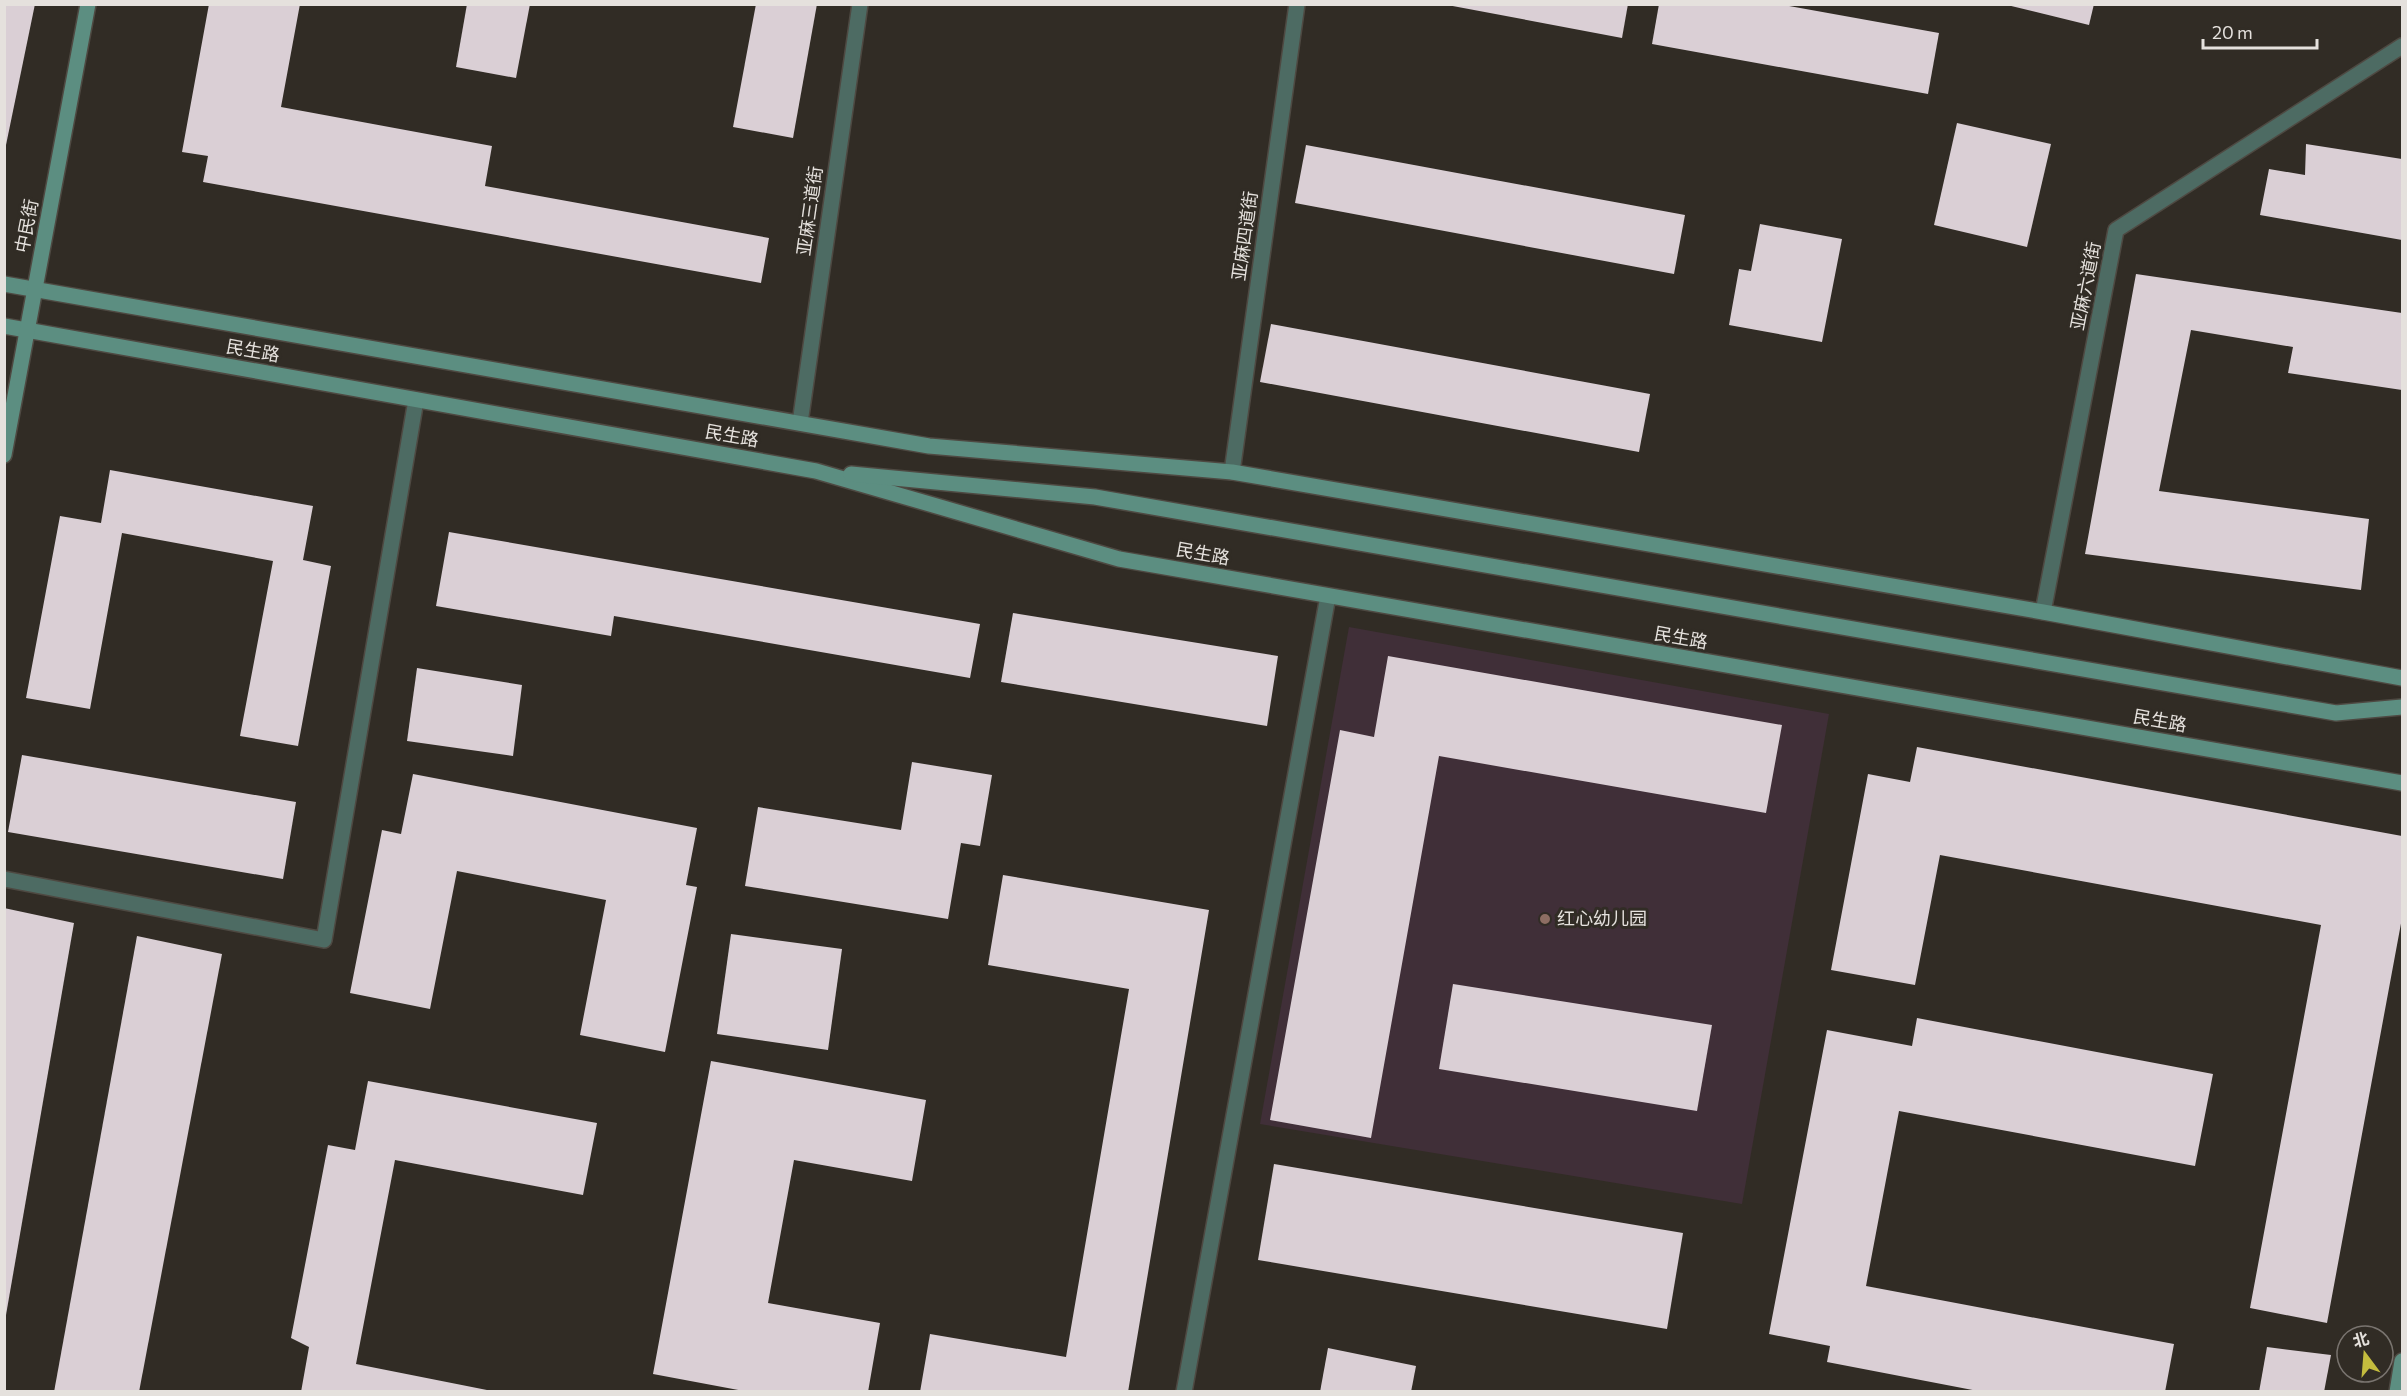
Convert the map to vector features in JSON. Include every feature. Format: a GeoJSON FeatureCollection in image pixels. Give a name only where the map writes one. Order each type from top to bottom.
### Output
{"type":"FeatureCollection","features":[{"type":"Feature","properties":{"kind":"main road","name":"中民街"},"geometry":{"type":"LineString","coordinates":[[4,455],[88,4]]}},
{"type":"Feature","properties":{"kind":"main road","name":"民生路"},"geometry":{"type":"LineString","coordinates":[[4,284],[929,446],[1232,472],[2043,612],[2403,678]]}},
{"type":"Feature","properties":{"kind":"main road","name":"民生路"},"geometry":{"type":"LineString","coordinates":[[4,326],[816,471],[1119,560],[2403,783]]}},
{"type":"Feature","properties":{"kind":"main road"},"geometry":{"type":"LineString","coordinates":[[816,471],[1095,497],[2336,713],[2403,707]]}},
{"type":"Feature","properties":{"kind":"main road"},"geometry":{"type":"LineString","coordinates":[[2397,1392],[2403,1361]]}},
{"type":"Feature","properties":{"kind":"street","name":"亚麻三道街"},"geometry":{"type":"LineString","coordinates":[[800,423],[860,4]]}},
{"type":"Feature","properties":{"kind":"street","name":"亚麻四道街"},"geometry":{"type":"LineString","coordinates":[[1232,472],[1297,4]]}},
{"type":"Feature","properties":{"kind":"street","name":"亚麻六道街"},"geometry":{"type":"LineString","coordinates":[[2043,612],[2116,230],[2403,46]]}},
{"type":"Feature","properties":{"kind":"street"},"geometry":{"type":"LineString","coordinates":[[4,879],[324,940],[416,400]]}},
{"type":"Feature","properties":{"kind":"street"},"geometry":{"type":"LineString","coordinates":[[1184,1392],[1328,596]]}},
{"type":"Feature","properties":{"kind":"shaded area","name":"红心幼儿园"},"geometry":{"type":"Polygon","coordinates":[[[1349,627],[1829,714],[1742,1204],[1260,1124],[1349,627]]]}},
{"type":"Feature","properties":{"kind":"building"},"geometry":{"type":"Polygon","coordinates":[[[4,4],[35,4],[6,145],[4,145],[4,4]]]}},
{"type":"Feature","properties":{"kind":"building"},"geometry":{"type":"Polygon","coordinates":[[[209,4],[300,4],[281,107],[492,146],[485,186],[769,238],[761,283],[203,182],[208,156],[182,152],[209,4]]]}},
{"type":"Feature","properties":{"kind":"building"},"geometry":{"type":"Polygon","coordinates":[[[467,4],[530,4],[516,78],[456,67],[467,4]]]}},
{"type":"Feature","properties":{"kind":"building"},"geometry":{"type":"Polygon","coordinates":[[[756,4],[817,4],[793,138],[733,127],[756,4]]]}},
{"type":"Feature","properties":{"kind":"building"},"geometry":{"type":"Polygon","coordinates":[[[1442,4],[1628,4],[1622,38],[1442,4]]]}},
{"type":"Feature","properties":{"kind":"building"},"geometry":{"type":"Polygon","coordinates":[[[1659,4],[1778,4],[1939,33],[1928,94],[1652,44],[1659,4]]]}},
{"type":"Feature","properties":{"kind":"building"},"geometry":{"type":"Polygon","coordinates":[[[2003,4],[2094,4],[2089,25],[2003,4]]]}},
{"type":"Feature","properties":{"kind":"building"},"geometry":{"type":"Polygon","coordinates":[[[1957,123],[2051,144],[2027,247],[1934,225],[1957,123]]]}},
{"type":"Feature","properties":{"kind":"building"},"geometry":{"type":"Polygon","coordinates":[[[2306,144],[2402,159],[2402,240],[2260,215],[2269,169],[2305,175],[2306,144]]]}},
{"type":"Feature","properties":{"kind":"building"},"geometry":{"type":"Polygon","coordinates":[[[1306,145],[1685,215],[1674,274],[1295,203],[1306,145]]]}},
{"type":"Feature","properties":{"kind":"building"},"geometry":{"type":"Polygon","coordinates":[[[1760,224],[1842,239],[1822,342],[1729,325],[1739,269],[1751,271],[1760,224]]]}},
{"type":"Feature","properties":{"kind":"building"},"geometry":{"type":"Polygon","coordinates":[[[2136,274],[2402,313],[2402,390],[2288,373],[2293,347],[2191,330],[2159,491],[2369,519],[2361,590],[2085,554],[2136,274]]]}},
{"type":"Feature","properties":{"kind":"building"},"geometry":{"type":"Polygon","coordinates":[[[1271,324],[1650,394],[1639,452],[1260,382],[1271,324]]]}},
{"type":"Feature","properties":{"kind":"building"},"geometry":{"type":"Polygon","coordinates":[[[110,470],[313,506],[303,560],[331,566],[298,746],[240,736],[273,561],[122,533],[90,709],[26,698],[60,516],[101,523],[110,470]]]}},
{"type":"Feature","properties":{"kind":"building"},"geometry":{"type":"Polygon","coordinates":[[[449,532],[980,624],[970,678],[614,616],[611,636],[436,606],[449,532]]]}},
{"type":"Feature","properties":{"kind":"building"},"geometry":{"type":"Polygon","coordinates":[[[1013,613],[1278,656],[1267,726],[1001,682],[1013,613]]]}},
{"type":"Feature","properties":{"kind":"building"},"geometry":{"type":"Polygon","coordinates":[[[1388,656],[1782,725],[1766,813],[1439,756],[1371,1138],[1270,1120],[1340,730],[1374,737],[1388,656]]]}},
{"type":"Feature","properties":{"kind":"building"},"geometry":{"type":"Polygon","coordinates":[[[417,668],[522,685],[513,756],[407,741],[417,668]]]}},
{"type":"Feature","properties":{"kind":"building"},"geometry":{"type":"Polygon","coordinates":[[[1917,747],[2402,836],[2402,918],[2327,1323],[2250,1308],[2321,925],[1940,855],[1915,985],[1831,970],[1868,774],[1910,782],[1917,747]]]}},
{"type":"Feature","properties":{"kind":"building"},"geometry":{"type":"Polygon","coordinates":[[[22,755],[296,802],[283,879],[8,832],[22,755]]]}},
{"type":"Feature","properties":{"kind":"building"},"geometry":{"type":"Polygon","coordinates":[[[912,762],[992,775],[980,846],[961,843],[948,919],[745,886],[758,807],[901,830],[912,762]]]}},
{"type":"Feature","properties":{"kind":"building"},"geometry":{"type":"Polygon","coordinates":[[[413,774],[697,828],[686,885],[697,887],[665,1052],[580,1035],[606,900],[457,871],[430,1009],[350,993],[382,830],[401,834],[413,774]]]}},
{"type":"Feature","properties":{"kind":"building"},"geometry":{"type":"Polygon","coordinates":[[[1003,875],[1209,910],[1128,1392],[920,1392],[930,1334],[1066,1357],[1129,989],[988,965],[1003,875]]]}},
{"type":"Feature","properties":{"kind":"building"},"geometry":{"type":"Polygon","coordinates":[[[4,908],[74,923],[6,1315],[4,1315],[4,908]]]}},
{"type":"Feature","properties":{"kind":"building"},"geometry":{"type":"Polygon","coordinates":[[[731,934],[842,949],[828,1050],[717,1034],[731,934]]]}},
{"type":"Feature","properties":{"kind":"building"},"geometry":{"type":"Polygon","coordinates":[[[137,936],[222,954],[139,1392],[54,1392],[137,936]]]}},
{"type":"Feature","properties":{"kind":"building"},"geometry":{"type":"Polygon","coordinates":[[[1453,984],[1712,1025],[1697,1111],[1439,1069],[1453,984]]]}},
{"type":"Feature","properties":{"kind":"building"},"geometry":{"type":"Polygon","coordinates":[[[1917,1018],[2213,1074],[2195,1166],[1899,1111],[1866,1286],[2174,1344],[2165,1392],[1983,1392],[1827,1362],[1830,1346],[1769,1334],[1827,1030],[1912,1046],[1917,1018]]]}},
{"type":"Feature","properties":{"kind":"building"},"geometry":{"type":"Polygon","coordinates":[[[711,1061],[926,1100],[912,1181],[794,1160],[768,1303],[880,1323],[868,1392],[749,1392],[653,1374],[711,1061]]]}},
{"type":"Feature","properties":{"kind":"building"},"geometry":{"type":"Polygon","coordinates":[[[368,1081],[597,1123],[583,1195],[395,1160],[356,1364],[497,1392],[301,1392],[309,1347],[291,1338],[328,1145],[355,1150],[368,1081]]]}},
{"type":"Feature","properties":{"kind":"building"},"geometry":{"type":"Polygon","coordinates":[[[1274,1164],[1683,1233],[1667,1329],[1258,1260],[1274,1164]]]}},
{"type":"Feature","properties":{"kind":"building"},"geometry":{"type":"Polygon","coordinates":[[[2267,1347],[2331,1355],[2324,1392],[2259,1392],[2267,1347]]]}},
{"type":"Feature","properties":{"kind":"building"},"geometry":{"type":"Polygon","coordinates":[[[1328,1348],[1416,1366],[1411,1392],[1320,1392],[1328,1348]]]}},
{"type":"Feature","properties":{"kind":"place","name":"红心幼儿园"},"geometry":{"type":"Point","coordinates":[1545,919]}}]}
